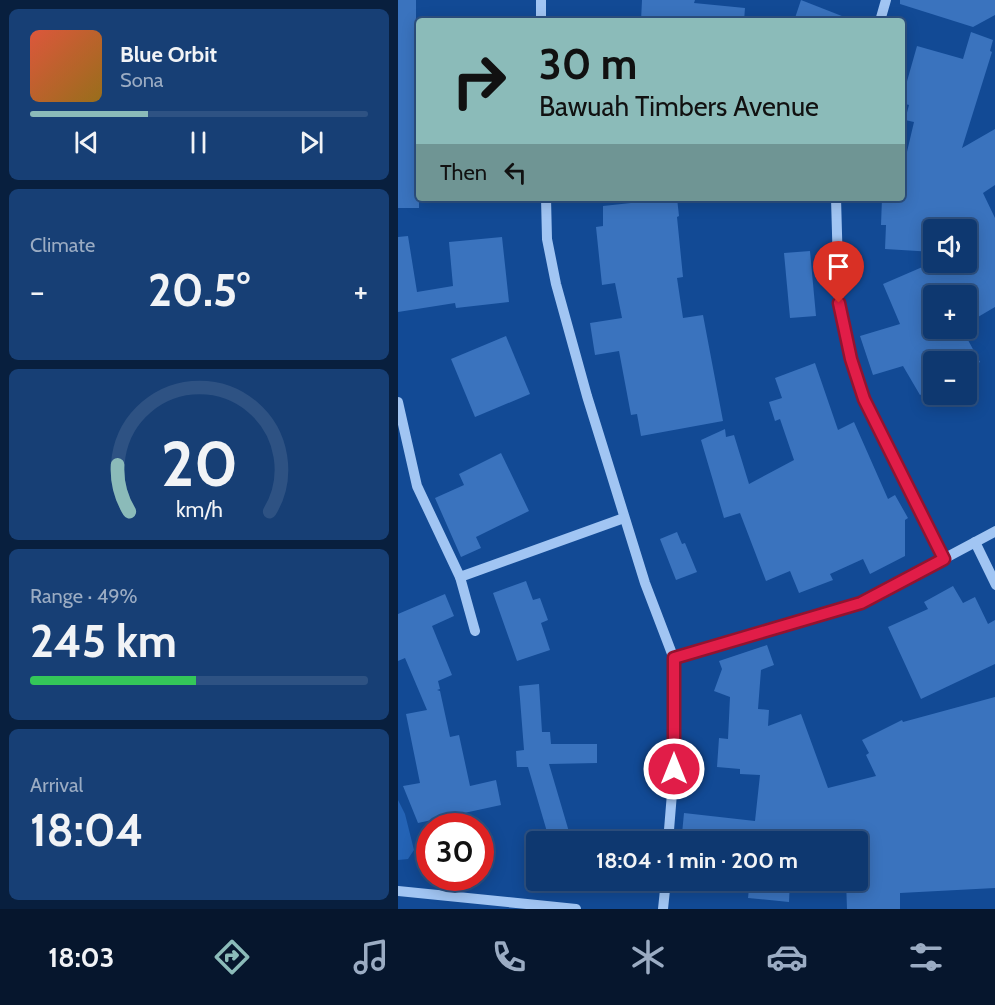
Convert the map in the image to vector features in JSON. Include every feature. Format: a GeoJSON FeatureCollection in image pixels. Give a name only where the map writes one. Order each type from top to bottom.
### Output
{"type":"FeatureCollection","features":[{"type":"Feature","properties":{"kind":"street"},"geometry":{"type":"LineString","coordinates":[[541,0],[541,18]]}},
{"type":"Feature","properties":{"kind":"street"},"geometry":{"type":"LineString","coordinates":[[881,18],[886,0]]}},
{"type":"Feature","properties":{"kind":"street"},"geometry":{"type":"LineString","coordinates":[[546,201],[547,238],[556,284],[587,396],[645,583],[674,658],[674,769],[669,831]]}},
{"type":"Feature","properties":{"kind":"street"},"geometry":{"type":"LineString","coordinates":[[836,201],[839,303],[851,359],[864,399],[944,559]]}},
{"type":"Feature","properties":{"kind":"street"},"geometry":{"type":"LineString","coordinates":[[398,402],[417,486],[460,577],[475,631]]}},
{"type":"Feature","properties":{"kind":"street"},"geometry":{"type":"LineString","coordinates":[[460,577],[624,518]]}},
{"type":"Feature","properties":{"kind":"street"},"geometry":{"type":"LineString","coordinates":[[674,658],[861,603],[995,531]]}},
{"type":"Feature","properties":{"kind":"street"},"geometry":{"type":"LineString","coordinates":[[975,542],[995,585]]}},
{"type":"Feature","properties":{"kind":"street"},"geometry":{"type":"LineString","coordinates":[[398,891],[576,909]]}},
{"type":"Feature","properties":{"kind":"street"},"geometry":{"type":"LineString","coordinates":[[663,909],[664,891]]}},
{"type":"Feature","properties":{"kind":"shaded area"},"geometry":{"type":"Polygon","coordinates":[[[398,800],[405,814],[414,850],[408,859],[398,860],[398,800]]]}},
{"type":"Feature","properties":{"kind":"building"},"geometry":{"type":"Polygon","coordinates":[[[398,0],[416,0],[416,201],[419,201],[419,208],[398,208],[398,0]]]}},
{"type":"Feature","properties":{"kind":"building"},"geometry":{"type":"Polygon","coordinates":[[[642,0],[695,0],[694,3],[745,8],[744,18],[641,18],[642,0]]]}},
{"type":"Feature","properties":{"kind":"building"},"geometry":{"type":"Polygon","coordinates":[[[801,0],[847,18],[795,18],[801,0]]]}},
{"type":"Feature","properties":{"kind":"building"},"geometry":{"type":"Polygon","coordinates":[[[900,0],[995,0],[995,15],[973,27],[900,4],[900,0]]]}},
{"type":"Feature","properties":{"kind":"building"},"geometry":{"type":"Polygon","coordinates":[[[971,32],[993,40],[990,51],[992,52],[962,148],[995,129],[995,185],[983,193],[995,218],[995,307],[977,318],[977,285],[923,285],[923,339],[967,339],[974,351],[923,351],[923,394],[920,395],[903,366],[873,375],[860,336],[900,324],[883,284],[923,267],[923,273],[977,273],[977,219],[923,219],[923,251],[885,249],[886,225],[881,225],[882,201],[905,201],[905,160],[914,122],[905,120],[909,105],[905,104],[905,88],[917,46],[963,59],[971,32]]]}},
{"type":"Feature","properties":{"kind":"building"},"geometry":{"type":"Polygon","coordinates":[[[649,201],[677,201],[683,277],[677,278],[683,318],[703,315],[723,421],[641,436],[637,414],[631,415],[619,351],[595,355],[590,323],[622,318],[615,283],[602,285],[596,227],[603,226],[603,206],[649,201]]]}},
{"type":"Feature","properties":{"kind":"building"},"geometry":{"type":"Polygon","coordinates":[[[408,236],[417,292],[453,286],[449,242],[502,237],[509,302],[456,308],[455,303],[398,312],[398,237],[408,236]]]}},
{"type":"Feature","properties":{"kind":"building"},"geometry":{"type":"Polygon","coordinates":[[[810,251],[816,316],[790,318],[784,253],[810,251]]]}},
{"type":"Feature","properties":{"kind":"building"},"geometry":{"type":"Polygon","coordinates":[[[506,336],[530,394],[475,417],[451,359],[506,336]]]}},
{"type":"Feature","properties":{"kind":"building"},"geometry":{"type":"Polygon","coordinates":[[[815,363],[838,430],[854,422],[888,499],[895,495],[908,518],[905,520],[905,556],[870,574],[863,559],[830,574],[833,580],[799,593],[790,571],[766,581],[740,513],[724,518],[701,440],[725,429],[726,437],[734,435],[749,484],[794,460],[780,419],[775,421],[769,402],[782,398],[775,378],[815,363]]]}},
{"type":"Feature","properties":{"kind":"building"},"geometry":{"type":"Polygon","coordinates":[[[501,453],[529,511],[476,537],[481,548],[461,557],[435,498],[464,485],[459,474],[501,453]]]}},
{"type":"Feature","properties":{"kind":"building"},"geometry":{"type":"Polygon","coordinates":[[[677,532],[682,544],[685,543],[697,572],[676,580],[660,539],[677,532]]]}},
{"type":"Feature","properties":{"kind":"building"},"geometry":{"type":"Polygon","coordinates":[[[526,581],[533,600],[540,598],[548,620],[541,623],[550,650],[517,661],[493,593],[526,581]]]}},
{"type":"Feature","properties":{"kind":"building"},"geometry":{"type":"Polygon","coordinates":[[[953,586],[963,603],[975,597],[988,624],[995,620],[995,664],[921,699],[888,627],[928,609],[924,602],[953,586]]]}},
{"type":"Feature","properties":{"kind":"building"},"geometry":{"type":"Polygon","coordinates":[[[445,594],[454,616],[432,626],[452,675],[438,681],[440,689],[437,690],[440,691],[450,737],[459,735],[470,786],[496,780],[501,805],[464,813],[416,813],[416,818],[403,786],[420,783],[406,714],[427,710],[405,658],[398,661],[398,614],[445,594]]]}},
{"type":"Feature","properties":{"kind":"building"},"geometry":{"type":"Polygon","coordinates":[[[767,645],[774,665],[761,670],[758,709],[769,710],[768,726],[801,714],[828,788],[876,776],[866,755],[869,753],[862,740],[902,720],[903,722],[995,697],[995,888],[900,893],[900,909],[847,909],[846,891],[868,891],[868,831],[682,831],[684,813],[755,821],[760,775],[740,774],[740,769],[717,767],[719,738],[728,739],[730,697],[714,691],[722,669],[719,661],[767,645]]]}},
{"type":"Feature","properties":{"kind":"building"},"geometry":{"type":"Polygon","coordinates":[[[539,684],[542,732],[550,732],[551,744],[597,744],[597,763],[549,764],[569,831],[547,831],[528,767],[517,767],[516,751],[524,750],[519,686],[539,684]]]}},
{"type":"Feature","properties":{"kind":"building"},"geometry":{"type":"Polygon","coordinates":[[[749,891],[790,891],[789,902],[748,898],[749,891]]]}},
{"type":"Feature","properties":{"kind":"route"},"geometry":{"type":"LineString","coordinates":[[674,769],[674,658],[861,603],[944,559],[864,399],[851,359],[839,303]]}}]}
